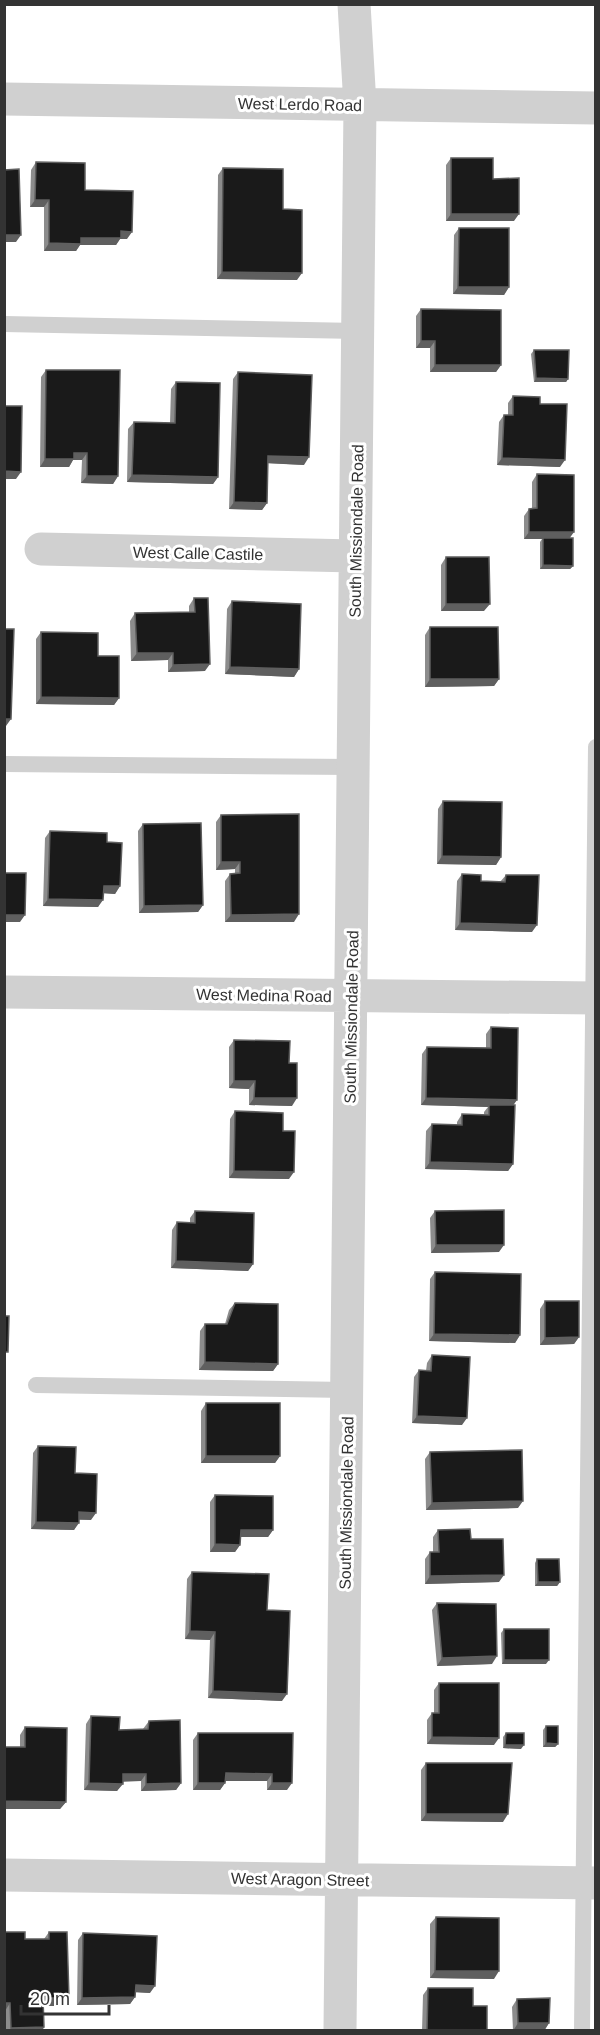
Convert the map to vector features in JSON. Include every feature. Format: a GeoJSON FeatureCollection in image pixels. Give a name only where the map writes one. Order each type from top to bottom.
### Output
{"type":"FeatureCollection","features":[{"type":"Feature","properties":{"kind":"street","name":"South Missiondale Road"},"geometry":{"type":"LineString","coordinates":[[340,2031],[360,105],[354,4]]}},
{"type":"Feature","properties":{"kind":"street","name":"West Lerdo Road"},"geometry":{"type":"LineString","coordinates":[[4,99],[596,108]]}},
{"type":"Feature","properties":{"kind":"street","name":"West Calle Castile"},"geometry":{"type":"LineString","coordinates":[[40,549],[355,556]]}},
{"type":"Feature","properties":{"kind":"street","name":"West Medina Road"},"geometry":{"type":"LineString","coordinates":[[4,992],[594,998]]}},
{"type":"Feature","properties":{"kind":"street","name":"West Aragon Street"},"geometry":{"type":"LineString","coordinates":[[4,1875],[590,1883]]}},
{"type":"Feature","properties":{"kind":"lane"},"geometry":{"type":"LineString","coordinates":[[4,324],[358,331]]}},
{"type":"Feature","properties":{"kind":"lane"},"geometry":{"type":"LineString","coordinates":[[582,2031],[590,1883],[596,747]]}},
{"type":"Feature","properties":{"kind":"lane"},"geometry":{"type":"LineString","coordinates":[[4,764],[353,767]]}},
{"type":"Feature","properties":{"kind":"lane"},"geometry":{"type":"LineString","coordinates":[[36,1385],[347,1390]]}},
{"type":"Feature","properties":{"kind":"building"},"geometry":{"type":"Polygon","coordinates":[[[451,158],[493,158],[493,179],[519,178],[519,214],[451,214],[451,158]]]}},
{"type":"Feature","properties":{"kind":"building"},"geometry":{"type":"Polygon","coordinates":[[[36,162],[85,163],[85,190],[133,191],[132,232],[121,231],[121,238],[81,238],[81,244],[49,243],[49,200],[35,200],[36,162]]]}},
{"type":"Feature","properties":{"kind":"building"},"geometry":{"type":"Polygon","coordinates":[[[223,168],[283,169],[283,209],[302,210],[302,273],[222,272],[223,168]]]}},
{"type":"Feature","properties":{"kind":"building"},"geometry":{"type":"Polygon","coordinates":[[[19,169],[21,235],[4,235],[4,170],[19,169]]]}},
{"type":"Feature","properties":{"kind":"building"},"geometry":{"type":"Polygon","coordinates":[[[459,228],[509,228],[509,287],[458,287],[459,228]]]}},
{"type":"Feature","properties":{"kind":"building"},"geometry":{"type":"Polygon","coordinates":[[[421,309],[501,310],[501,365],[435,365],[435,341],[421,341],[421,309]]]}},
{"type":"Feature","properties":{"kind":"building"},"geometry":{"type":"Polygon","coordinates":[[[534,350],[569,350],[568,379],[536,378],[534,350]]]}},
{"type":"Feature","properties":{"kind":"building"},"geometry":{"type":"Polygon","coordinates":[[[46,370],[120,370],[118,476],[87,476],[87,453],[74,453],[74,459],[45,459],[46,370]]]}},
{"type":"Feature","properties":{"kind":"building"},"geometry":{"type":"Polygon","coordinates":[[[238,372],[312,375],[309,457],[268,456],[267,503],[234,502],[238,372]]]}},
{"type":"Feature","properties":{"kind":"building"},"geometry":{"type":"Polygon","coordinates":[[[176,382],[220,383],[218,477],[132,475],[134,422],[175,423],[176,382]]]}},
{"type":"Feature","properties":{"kind":"building"},"geometry":{"type":"Polygon","coordinates":[[[513,396],[540,397],[540,404],[567,404],[565,460],[502,458],[504,415],[513,415],[513,396]]]}},
{"type":"Feature","properties":{"kind":"building"},"geometry":{"type":"Polygon","coordinates":[[[4,406],[22,406],[21,472],[4,471],[4,406]]]}},
{"type":"Feature","properties":{"kind":"building"},"geometry":{"type":"Polygon","coordinates":[[[537,474],[574,475],[574,532],[529,532],[529,509],[537,508],[537,474]]]}},
{"type":"Feature","properties":{"kind":"building"},"geometry":{"type":"Polygon","coordinates":[[[543,538],[573,538],[573,566],[543,565],[543,538]]]}},
{"type":"Feature","properties":{"kind":"building"},"geometry":{"type":"Polygon","coordinates":[[[446,557],[489,557],[490,604],[446,604],[446,557]]]}},
{"type":"Feature","properties":{"kind":"building"},"geometry":{"type":"Polygon","coordinates":[[[194,598],[208,598],[210,664],[173,665],[173,653],[137,653],[135,613],[195,612],[194,598]]]}},
{"type":"Feature","properties":{"kind":"building"},"geometry":{"type":"Polygon","coordinates":[[[232,601],[301,604],[299,669],[230,667],[232,601]]]}},
{"type":"Feature","properties":{"kind":"building"},"geometry":{"type":"Polygon","coordinates":[[[430,627],[498,627],[499,679],[430,679],[430,627]]]}},
{"type":"Feature","properties":{"kind":"building"},"geometry":{"type":"Polygon","coordinates":[[[4,629],[14,629],[11,719],[4,719],[4,629]]]}},
{"type":"Feature","properties":{"kind":"building"},"geometry":{"type":"Polygon","coordinates":[[[41,632],[98,633],[98,656],[119,656],[119,698],[41,697],[41,632]]]}},
{"type":"Feature","properties":{"kind":"building"},"geometry":{"type":"Polygon","coordinates":[[[443,801],[502,802],[501,857],[442,856],[443,801]]]}},
{"type":"Feature","properties":{"kind":"building"},"geometry":{"type":"Polygon","coordinates":[[[299,814],[299,914],[231,915],[230,874],[240,873],[240,862],[221,862],[221,815],[299,814]]]}},
{"type":"Feature","properties":{"kind":"building"},"geometry":{"type":"Polygon","coordinates":[[[201,823],[203,905],[144,906],[143,824],[201,823]]]}},
{"type":"Feature","properties":{"kind":"building"},"geometry":{"type":"Polygon","coordinates":[[[50,831],[107,833],[107,842],[122,843],[120,886],[104,886],[103,900],[48,899],[50,831]]]}},
{"type":"Feature","properties":{"kind":"building"},"geometry":{"type":"Polygon","coordinates":[[[4,873],[26,873],[25,915],[4,915],[4,873]]]}},
{"type":"Feature","properties":{"kind":"building"},"geometry":{"type":"Polygon","coordinates":[[[462,874],[481,875],[481,881],[505,882],[506,875],[539,875],[537,925],[460,923],[462,874]]]}},
{"type":"Feature","properties":{"kind":"building"},"geometry":{"type":"Polygon","coordinates":[[[491,1027],[518,1028],[517,1100],[426,1098],[427,1047],[491,1048],[491,1027]]]}},
{"type":"Feature","properties":{"kind":"building"},"geometry":{"type":"Polygon","coordinates":[[[234,1040],[290,1041],[289,1063],[297,1063],[297,1098],[254,1098],[255,1081],[234,1081],[234,1040]]]}},
{"type":"Feature","properties":{"kind":"building"},"geometry":{"type":"Polygon","coordinates":[[[489,1105],[515,1105],[513,1164],[430,1162],[432,1124],[462,1125],[462,1114],[489,1115],[489,1105]]]}},
{"type":"Feature","properties":{"kind":"building"},"geometry":{"type":"Polygon","coordinates":[[[235,1111],[283,1113],[283,1131],[295,1131],[294,1172],[234,1171],[235,1111]]]}},
{"type":"Feature","properties":{"kind":"building"},"geometry":{"type":"Polygon","coordinates":[[[504,1210],[504,1245],[436,1245],[435,1211],[504,1210]]]}},
{"type":"Feature","properties":{"kind":"building"},"geometry":{"type":"Polygon","coordinates":[[[195,1211],[254,1213],[253,1264],[176,1261],[177,1222],[195,1223],[195,1211]]]}},
{"type":"Feature","properties":{"kind":"building"},"geometry":{"type":"Polygon","coordinates":[[[435,1272],[521,1274],[520,1335],[434,1334],[435,1272]]]}},
{"type":"Feature","properties":{"kind":"building"},"geometry":{"type":"Polygon","coordinates":[[[545,1301],[579,1301],[579,1337],[545,1338],[545,1301]]]}},
{"type":"Feature","properties":{"kind":"building"},"geometry":{"type":"Polygon","coordinates":[[[235,1303],[278,1304],[278,1364],[205,1362],[205,1324],[227,1324],[235,1303]]]}},
{"type":"Feature","properties":{"kind":"building"},"geometry":{"type":"Polygon","coordinates":[[[4,1316],[9,1316],[8,1352],[4,1352],[4,1316]]]}},
{"type":"Feature","properties":{"kind":"building"},"geometry":{"type":"Polygon","coordinates":[[[432,1355],[470,1357],[467,1418],[417,1416],[419,1370],[431,1371],[432,1355]]]}},
{"type":"Feature","properties":{"kind":"building"},"geometry":{"type":"Polygon","coordinates":[[[206,1403],[280,1403],[280,1456],[206,1456],[206,1403]]]}},
{"type":"Feature","properties":{"kind":"building"},"geometry":{"type":"Polygon","coordinates":[[[38,1446],[76,1447],[75,1473],[97,1474],[96,1513],[79,1512],[79,1523],[36,1522],[38,1446]]]}},
{"type":"Feature","properties":{"kind":"building"},"geometry":{"type":"Polygon","coordinates":[[[522,1450],[523,1501],[432,1503],[430,1452],[522,1450]]]}},
{"type":"Feature","properties":{"kind":"building"},"geometry":{"type":"Polygon","coordinates":[[[215,1495],[273,1496],[273,1530],[241,1530],[240,1545],[215,1544],[215,1495]]]}},
{"type":"Feature","properties":{"kind":"building"},"geometry":{"type":"Polygon","coordinates":[[[470,1529],[471,1539],[503,1539],[504,1575],[430,1576],[430,1552],[439,1552],[438,1530],[470,1529]]]}},
{"type":"Feature","properties":{"kind":"building"},"geometry":{"type":"Polygon","coordinates":[[[537,1559],[559,1559],[560,1582],[538,1582],[537,1559]]]}},
{"type":"Feature","properties":{"kind":"building"},"geometry":{"type":"Polygon","coordinates":[[[192,1572],[269,1574],[267,1610],[290,1611],[287,1694],[213,1691],[215,1632],[190,1631],[192,1572]]]}},
{"type":"Feature","properties":{"kind":"building"},"geometry":{"type":"Polygon","coordinates":[[[437,1603],[496,1604],[497,1656],[442,1658],[437,1603]]]}},
{"type":"Feature","properties":{"kind":"building"},"geometry":{"type":"Polygon","coordinates":[[[504,1629],[549,1629],[549,1660],[504,1660],[504,1629]]]}},
{"type":"Feature","properties":{"kind":"building"},"geometry":{"type":"Polygon","coordinates":[[[439,1683],[499,1683],[499,1738],[432,1737],[432,1713],[439,1713],[439,1683]]]}},
{"type":"Feature","properties":{"kind":"building"},"geometry":{"type":"Polygon","coordinates":[[[91,1716],[120,1717],[119,1730],[148,1729],[149,1721],[180,1720],[181,1783],[146,1784],[146,1774],[123,1774],[123,1784],[89,1783],[91,1716]]]}},
{"type":"Feature","properties":{"kind":"building"},"geometry":{"type":"Polygon","coordinates":[[[546,1726],[558,1726],[558,1744],[546,1743],[546,1726]]]}},
{"type":"Feature","properties":{"kind":"building"},"geometry":{"type":"Polygon","coordinates":[[[25,1727],[67,1728],[66,1802],[4,1801],[4,1747],[25,1747],[25,1727]]]}},
{"type":"Feature","properties":{"kind":"building"},"geometry":{"type":"Polygon","coordinates":[[[198,1733],[293,1733],[292,1783],[272,1783],[272,1774],[226,1773],[225,1783],[198,1783],[198,1733]]]}},
{"type":"Feature","properties":{"kind":"building"},"geometry":{"type":"Polygon","coordinates":[[[506,1733],[524,1733],[524,1745],[505,1745],[506,1733]]]}},
{"type":"Feature","properties":{"kind":"building"},"geometry":{"type":"Polygon","coordinates":[[[426,1763],[512,1763],[508,1814],[426,1814],[426,1763]]]}},
{"type":"Feature","properties":{"kind":"building"},"geometry":{"type":"Polygon","coordinates":[[[436,1917],[499,1918],[499,1971],[435,1971],[436,1917]]]}},
{"type":"Feature","properties":{"kind":"building"},"geometry":{"type":"Polygon","coordinates":[[[4,1932],[25,1932],[25,1939],[49,1939],[49,1932],[67,1932],[69,1998],[43,1998],[44,2027],[11,2028],[10,2003],[4,2003],[4,1932]]]}},
{"type":"Feature","properties":{"kind":"building"},"geometry":{"type":"Polygon","coordinates":[[[83,1933],[157,1936],[155,1986],[136,1985],[135,1997],[82,1998],[83,1933]]]}},
{"type":"Feature","properties":{"kind":"building"},"geometry":{"type":"Polygon","coordinates":[[[428,1988],[473,1988],[473,2006],[487,2006],[487,2031],[427,2031],[428,1988]]]}},
{"type":"Feature","properties":{"kind":"building"},"geometry":{"type":"Polygon","coordinates":[[[550,1998],[549,2023],[518,2023],[517,1999],[550,1998]]]}}]}
